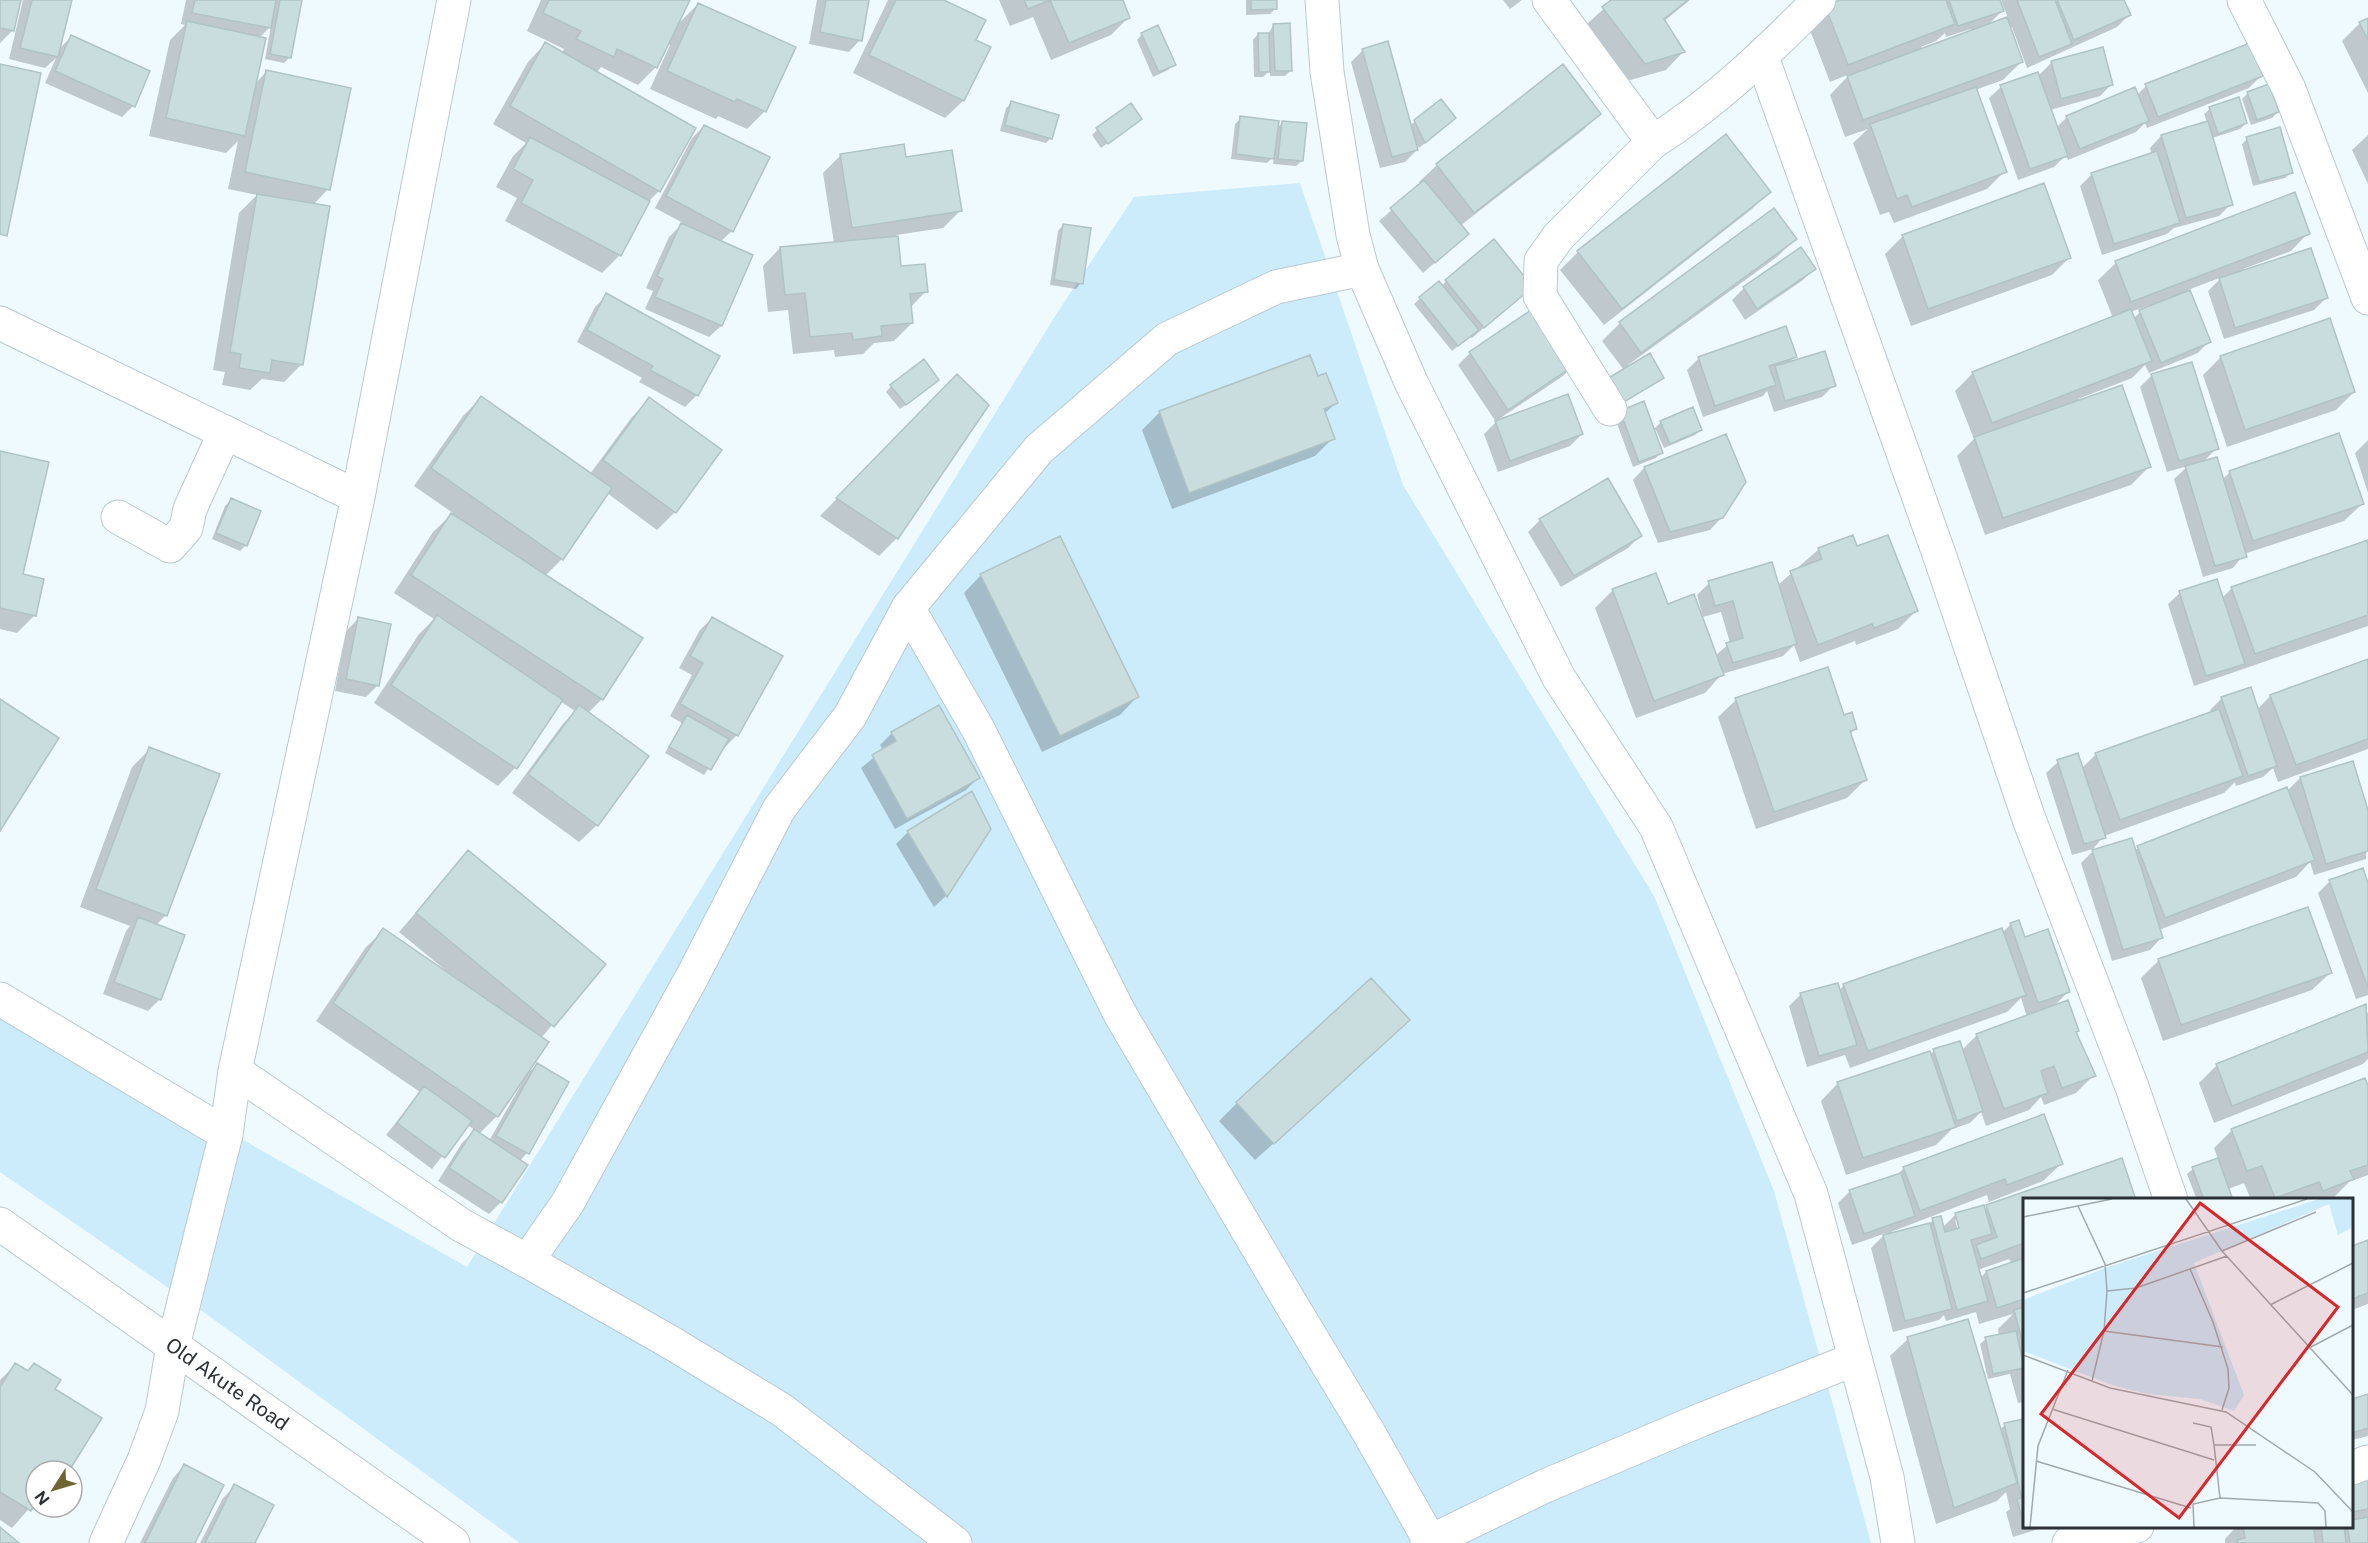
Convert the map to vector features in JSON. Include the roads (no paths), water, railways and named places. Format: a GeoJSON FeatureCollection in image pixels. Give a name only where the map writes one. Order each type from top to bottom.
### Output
{"type":"FeatureCollection","features":[{"type":"Feature","properties":{"kind":"street"},"geometry":{"type":"LineString","coordinates":[[106,1543],[144,1460],[162,1411],[173,1346],[226,1134],[235,1071],[358,497],[454,0]]}},
{"type":"Feature","properties":{"kind":"street"},"geometry":{"type":"LineString","coordinates":[[1322,0],[1327,72],[1353,235],[1362,269],[1411,382],[1559,678],[1656,826],[1811,1194],[1887,1478],[1898,1543]]}},
{"type":"Feature","properties":{"kind":"street"},"geometry":{"type":"LineString","coordinates":[[1549,0],[1653,142]]}},
{"type":"Feature","properties":{"kind":"street"},"geometry":{"type":"LineString","coordinates":[[1610,409],[1540,296],[1541,261],[1558,237],[1653,142],[1692,117],[1762,57],[1819,0]]}},
{"type":"Feature","properties":{"kind":"street"},"geometry":{"type":"LineString","coordinates":[[2244,0],[2289,89],[2368,298]]}},
{"type":"Feature","properties":{"kind":"street"},"geometry":{"type":"LineString","coordinates":[[1762,57],[1939,554],[2029,819],[2132,1087],[2170,1198]]}},
{"type":"Feature","properties":{"kind":"street"},"geometry":{"type":"LineString","coordinates":[[527,1261],[567,1204],[692,977],[779,809],[850,716],[908,608],[1039,449],[1167,339],[1276,287],[1362,269]]}},
{"type":"Feature","properties":{"kind":"street"},"geometry":{"type":"LineString","coordinates":[[0,323],[358,497]]}},
{"type":"Feature","properties":{"kind":"street"},"geometry":{"type":"LineString","coordinates":[[118,517],[170,546],[186,528],[190,509],[225,432]]}},
{"type":"Feature","properties":{"kind":"street"},"geometry":{"type":"LineString","coordinates":[[908,608],[978,729],[1120,1014],[1290,1304],[1369,1433],[1428,1542],[1545,1486],[1702,1419],[1855,1359]]}},
{"type":"Feature","properties":{"kind":"street"},"geometry":{"type":"LineString","coordinates":[[0,999],[226,1134]]}},
{"type":"Feature","properties":{"kind":"street"},"geometry":{"type":"LineString","coordinates":[[235,1071],[461,1225],[670,1341],[782,1410],[955,1543]]}},
{"type":"Feature","properties":{"kind":"street","name":"Old Akute Road"},"geometry":{"type":"LineString","coordinates":[[0,1224],[453,1543]]}},
{"type":"Feature","properties":{"kind":"street"},"geometry":{"type":"LineString","coordinates":[[2353,1468],[2368,1462]]}},
{"type":"Feature","properties":{"kind":"street"},"geometry":{"type":"LineString","coordinates":[[2069,1543],[2133,1528]]}}]}
